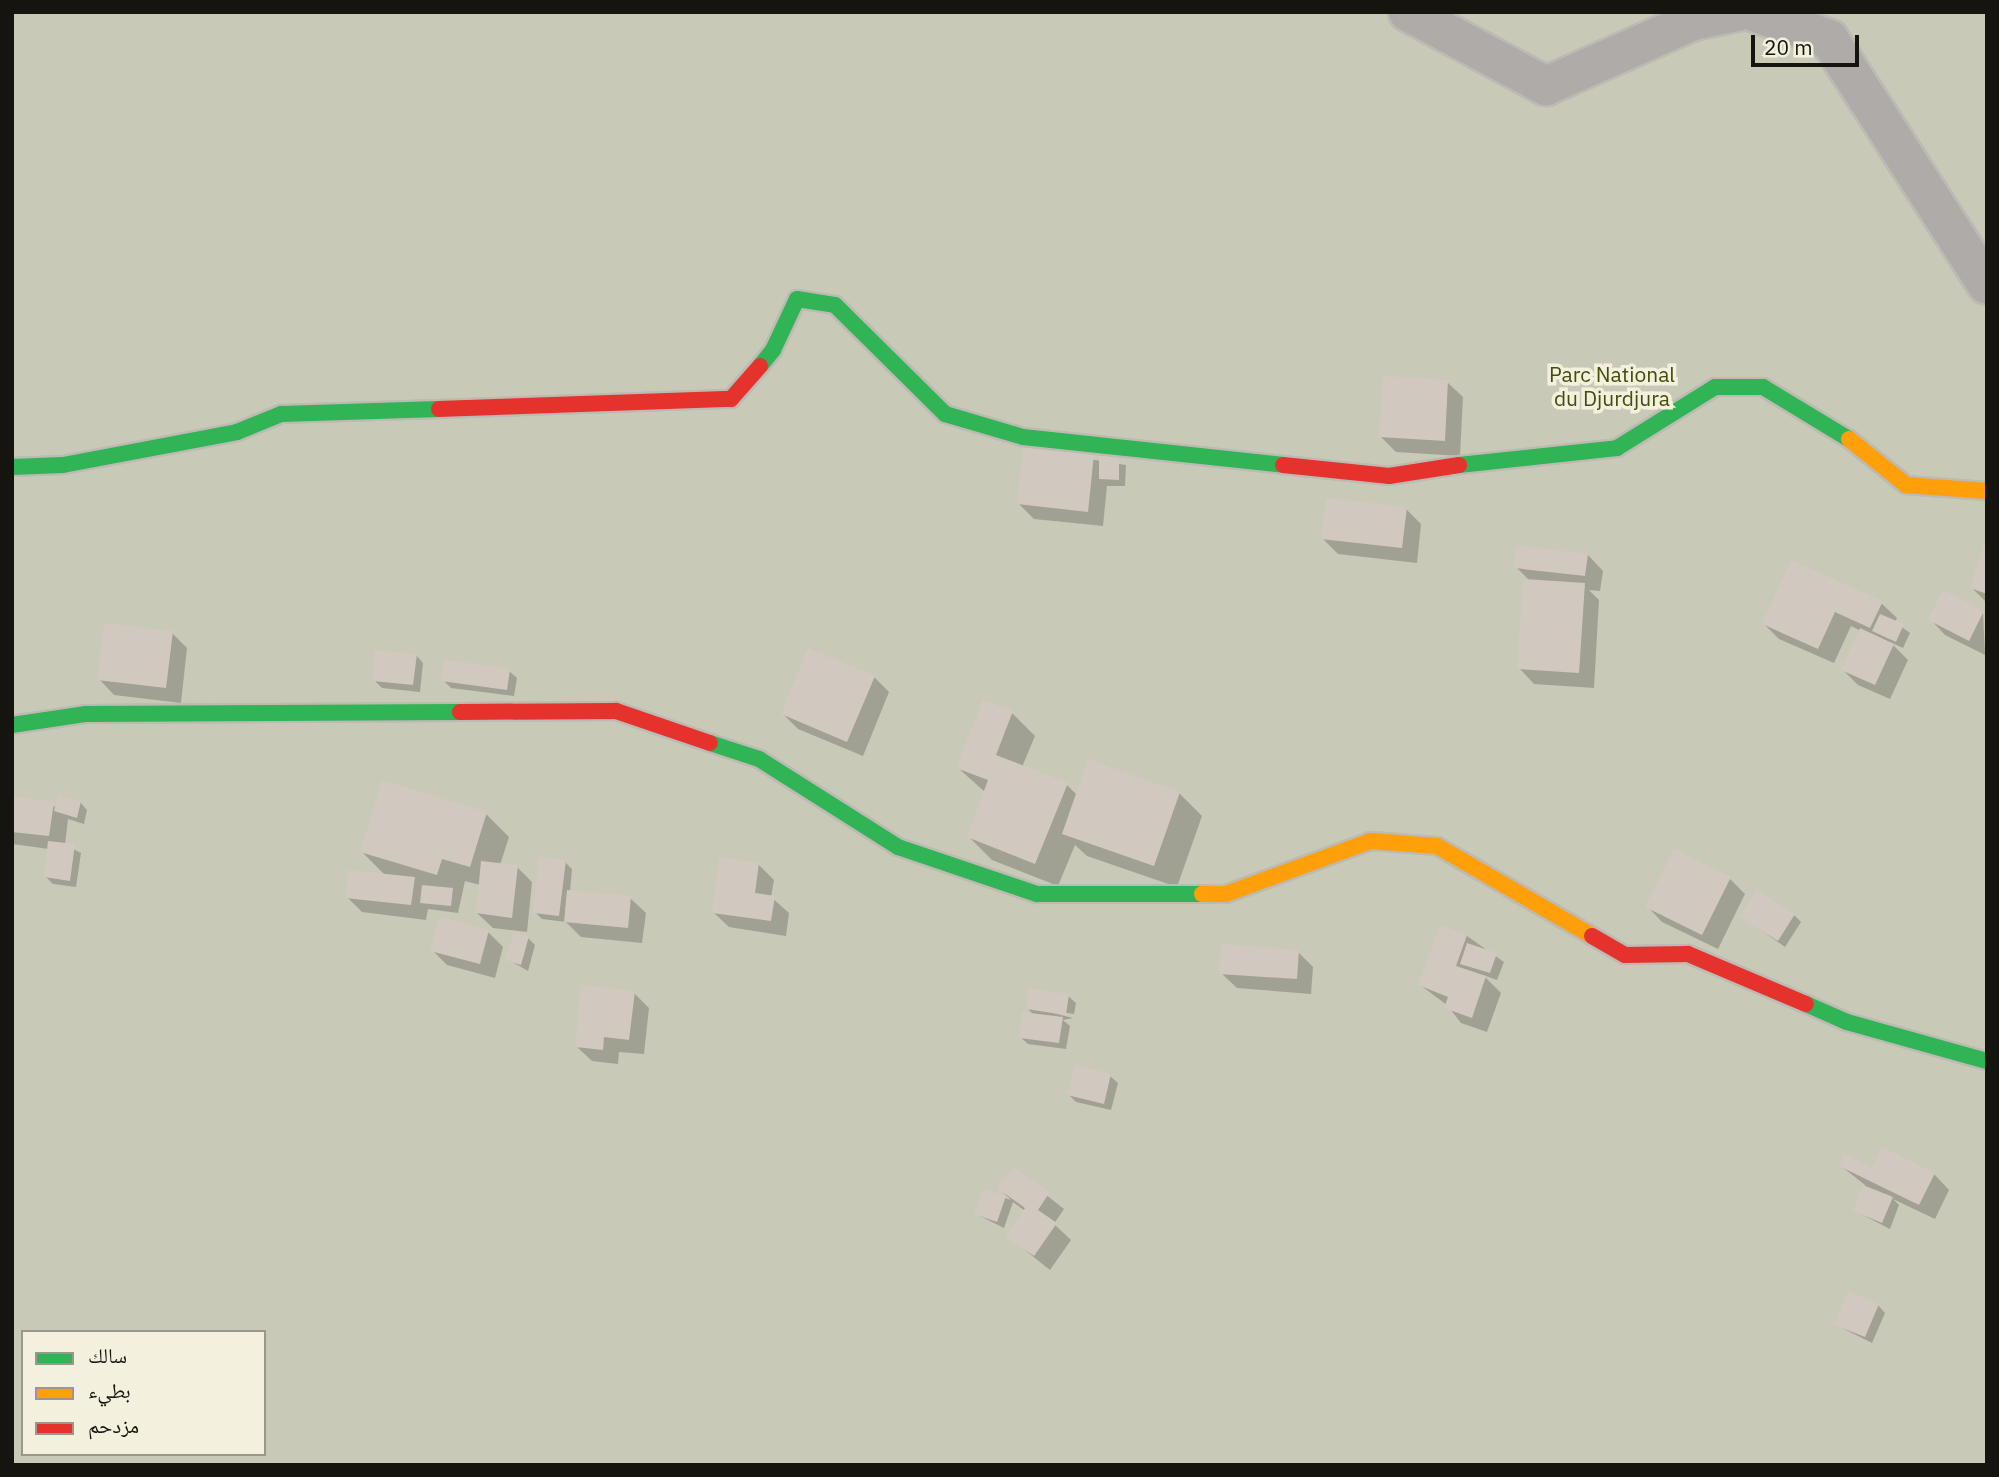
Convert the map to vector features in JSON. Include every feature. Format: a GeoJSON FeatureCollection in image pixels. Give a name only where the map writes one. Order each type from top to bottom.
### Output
{"type":"FeatureCollection","features":[{"type":"Feature","properties":{"kind":"street"},"geometry":{"type":"LineString","coordinates":[[1408,12],[1546,86],[1693,20],[1737,12]]}},
{"type":"Feature","properties":{"kind":"street"},"geometry":{"type":"LineString","coordinates":[[1754,12],[1829,39],[1987,285]]}},
{"type":"Feature","properties":{"kind":"street"},"geometry":{"type":"LineString","coordinates":[[12,467],[63,465],[237,432],[281,414],[731,399],[773,350],[797,299],[835,304],[945,414],[1023,437],[1389,476],[1526,455],[1617,448],[1716,387],[1763,387],[1843,434],[1906,485],[1987,491]]}},
{"type":"Feature","properties":{"kind":"street"},"geometry":{"type":"LineString","coordinates":[[12,725],[86,714],[616,711],[759,759],[898,847],[1037,894],[1226,894],[1371,841],[1437,846],[1625,956],[1689,954],[1847,1022],[1987,1061]]}},
{"type":"Feature","properties":{"kind":"green space","name":"Parc National du Djurdjura"},"geometry":{"type":"Polygon","coordinates":[[[12,12],[1987,12],[1987,1465],[12,1465],[12,12]]]}},
{"type":"Feature","properties":{"kind":"building"},"geometry":{"type":"Polygon","coordinates":[[[1383,376],[1448,380],[1445,441],[1379,437],[1383,376]]]}},
{"type":"Feature","properties":{"kind":"building"},"geometry":{"type":"Polygon","coordinates":[[[1023,447],[1094,454],[1088,512],[1017,504],[1023,447]]]}},
{"type":"Feature","properties":{"kind":"building"},"geometry":{"type":"Polygon","coordinates":[[[1099,456],[1119,456],[1119,480],[1099,479],[1099,456]]]}},
{"type":"Feature","properties":{"kind":"building"},"geometry":{"type":"Polygon","coordinates":[[[1326,498],[1407,507],[1402,548],[1321,539],[1326,498]]]}},
{"type":"Feature","properties":{"kind":"building"},"geometry":{"type":"Polygon","coordinates":[[[1987,539],[1987,594],[1970,588],[1987,539]]]}},
{"type":"Feature","properties":{"kind":"building"},"geometry":{"type":"Polygon","coordinates":[[[1516,545],[1588,554],[1585,576],[1514,568],[1516,545]]]}},
{"type":"Feature","properties":{"kind":"building"},"geometry":{"type":"Polygon","coordinates":[[[1791,560],[1883,601],[1870,628],[1835,612],[1818,649],[1762,624],[1791,560]]]}},
{"type":"Feature","properties":{"kind":"building"},"geometry":{"type":"Polygon","coordinates":[[[1523,579],[1585,583],[1579,673],[1517,669],[1523,579]]]}},
{"type":"Feature","properties":{"kind":"building"},"geometry":{"type":"Polygon","coordinates":[[[1943,590],[1984,611],[1969,641],[1928,620],[1943,590]]]}},
{"type":"Feature","properties":{"kind":"building"},"geometry":{"type":"Polygon","coordinates":[[[1880,614],[1904,624],[1896,642],[1872,631],[1880,614]]]}},
{"type":"Feature","properties":{"kind":"building"},"geometry":{"type":"Polygon","coordinates":[[[104,623],[173,631],[166,688],[97,680],[104,623]]]}},
{"type":"Feature","properties":{"kind":"building"},"geometry":{"type":"Polygon","coordinates":[[[1860,628],[1894,644],[1875,685],[1841,670],[1860,628]]]}},
{"type":"Feature","properties":{"kind":"building"},"geometry":{"type":"Polygon","coordinates":[[[808,648],[875,676],[847,742],[781,714],[808,648]]]}},
{"type":"Feature","properties":{"kind":"building"},"geometry":{"type":"Polygon","coordinates":[[[375,650],[417,654],[413,685],[373,681],[375,650]]]}},
{"type":"Feature","properties":{"kind":"building"},"geometry":{"type":"Polygon","coordinates":[[[444,660],[510,669],[507,690],[441,681],[444,660]]]}},
{"type":"Feature","properties":{"kind":"building"},"geometry":{"type":"Polygon","coordinates":[[[983,700],[1013,711],[996,755],[1068,783],[1035,864],[967,837],[988,780],[956,768],[983,700]]]}},
{"type":"Feature","properties":{"kind":"building"},"geometry":{"type":"Polygon","coordinates":[[[1088,759],[1180,792],[1154,866],[1062,834],[1088,759]]]}},
{"type":"Feature","properties":{"kind":"building"},"geometry":{"type":"Polygon","coordinates":[[[382,780],[487,812],[470,867],[442,859],[437,875],[360,852],[382,780]]]}},
{"type":"Feature","properties":{"kind":"building"},"geometry":{"type":"Polygon","coordinates":[[[58,795],[81,801],[77,818],[54,811],[58,795]]]}},
{"type":"Feature","properties":{"kind":"building"},"geometry":{"type":"Polygon","coordinates":[[[12,796],[54,802],[49,836],[12,832],[12,796]]]}},
{"type":"Feature","properties":{"kind":"building"},"geometry":{"type":"Polygon","coordinates":[[[48,841],[75,844],[70,881],[44,877],[48,841]]]}},
{"type":"Feature","properties":{"kind":"building"},"geometry":{"type":"Polygon","coordinates":[[[1674,849],[1731,877],[1702,935],[1645,907],[1674,849]]]}},
{"type":"Feature","properties":{"kind":"building"},"geometry":{"type":"Polygon","coordinates":[[[539,857],[566,860],[559,916],[533,913],[539,857]]]}},
{"type":"Feature","properties":{"kind":"building"},"geometry":{"type":"Polygon","coordinates":[[[719,857],[759,863],[755,893],[775,896],[771,921],[712,913],[719,857]]]}},
{"type":"Feature","properties":{"kind":"building"},"geometry":{"type":"Polygon","coordinates":[[[481,861],[518,865],[512,918],[476,913],[481,861]]]}},
{"type":"Feature","properties":{"kind":"building"},"geometry":{"type":"Polygon","coordinates":[[[348,870],[415,877],[411,905],[345,898],[348,870]]]}},
{"type":"Feature","properties":{"kind":"building"},"geometry":{"type":"Polygon","coordinates":[[[422,885],[453,888],[451,906],[420,903],[422,885]]]}},
{"type":"Feature","properties":{"kind":"building"},"geometry":{"type":"Polygon","coordinates":[[[567,890],[631,896],[628,928],[564,922],[567,890]]]}},
{"type":"Feature","properties":{"kind":"building"},"geometry":{"type":"Polygon","coordinates":[[[1757,890],[1795,914],[1778,941],[1739,917],[1757,890]]]}},
{"type":"Feature","properties":{"kind":"building"},"geometry":{"type":"Polygon","coordinates":[[[439,917],[489,930],[480,964],[430,951],[439,917]]]}},
{"type":"Feature","properties":{"kind":"building"},"geometry":{"type":"Polygon","coordinates":[[[1440,925],[1467,935],[1456,966],[1486,976],[1472,1018],[1444,1008],[1448,997],[1418,985],[1440,925]]]}},
{"type":"Feature","properties":{"kind":"building"},"geometry":{"type":"Polygon","coordinates":[[[514,932],[529,936],[521,965],[505,960],[514,932]]]}},
{"type":"Feature","properties":{"kind":"building"},"geometry":{"type":"Polygon","coordinates":[[[1467,943],[1497,953],[1490,973],[1460,964],[1467,943]]]}},
{"type":"Feature","properties":{"kind":"building"},"geometry":{"type":"Polygon","coordinates":[[[1221,944],[1299,950],[1297,979],[1219,974],[1221,944]]]}},
{"type":"Feature","properties":{"kind":"building"},"geometry":{"type":"Polygon","coordinates":[[[581,985],[635,991],[629,1040],[604,1037],[603,1050],[575,1047],[581,985]]]}},
{"type":"Feature","properties":{"kind":"building"},"geometry":{"type":"Polygon","coordinates":[[[1029,988],[1069,994],[1066,1015],[1026,1009],[1029,988]]]}},
{"type":"Feature","properties":{"kind":"building"},"geometry":{"type":"Polygon","coordinates":[[[1022,1012],[1063,1017],[1059,1043],[1019,1038],[1022,1012]]]}},
{"type":"Feature","properties":{"kind":"building"},"geometry":{"type":"Polygon","coordinates":[[[1075,1065],[1111,1074],[1104,1104],[1067,1095],[1075,1065]]]}},
{"type":"Feature","properties":{"kind":"building"},"geometry":{"type":"Polygon","coordinates":[[[1882,1147],[1935,1173],[1919,1205],[1839,1166],[1844,1154],[1872,1168],[1882,1147]]]}},
{"type":"Feature","properties":{"kind":"building"},"geometry":{"type":"Polygon","coordinates":[[[1013,1167],[1050,1192],[1038,1210],[1057,1223],[1034,1256],[1005,1237],[1025,1208],[997,1188],[1013,1167]]]}},
{"type":"Feature","properties":{"kind":"building"},"geometry":{"type":"Polygon","coordinates":[[[1863,1185],[1893,1197],[1882,1223],[1853,1211],[1863,1185]]]}},
{"type":"Feature","properties":{"kind":"building"},"geometry":{"type":"Polygon","coordinates":[[[983,1189],[1006,1196],[997,1222],[974,1214],[983,1189]]]}},
{"type":"Feature","properties":{"kind":"building"},"geometry":{"type":"Polygon","coordinates":[[[1848,1291],[1879,1304],[1865,1337],[1834,1325],[1848,1291]]]}},
{"type":"Feature","properties":{"kind":"traffic: fast"},"geometry":{"type":"LineString","coordinates":[[760,366],[773,350],[797,299],[835,305],[945,414],[1023,437],[1283,465]]}},
{"type":"Feature","properties":{"kind":"traffic: fast"},"geometry":{"type":"LineString","coordinates":[[1459,465],[1617,448],[1715,387],[1763,387],[1849,439]]}},
{"type":"Feature","properties":{"kind":"traffic: fast"},"geometry":{"type":"LineString","coordinates":[[12,467],[63,465],[237,432],[281,414],[439,409]]}},
{"type":"Feature","properties":{"kind":"traffic: fast"},"geometry":{"type":"LineString","coordinates":[[12,725],[86,714],[460,712]]}},
{"type":"Feature","properties":{"kind":"traffic: fast"},"geometry":{"type":"LineString","coordinates":[[710,743],[759,759],[898,847],[1037,894],[1202,894]]}},
{"type":"Feature","properties":{"kind":"traffic: fast"},"geometry":{"type":"LineString","coordinates":[[1806,1004],[1847,1022],[1987,1061]]}},
{"type":"Feature","properties":{"kind":"traffic: slow"},"geometry":{"type":"LineString","coordinates":[[1849,439],[1906,485],[1987,491]]}},
{"type":"Feature","properties":{"kind":"traffic: slow"},"geometry":{"type":"LineString","coordinates":[[1202,894],[1226,894],[1371,841],[1437,846],[1592,936]]}},
{"type":"Feature","properties":{"kind":"traffic: jam"},"geometry":{"type":"LineString","coordinates":[[439,409],[731,399],[760,366]]}},
{"type":"Feature","properties":{"kind":"traffic: jam"},"geometry":{"type":"LineString","coordinates":[[1283,465],[1389,476],[1459,465]]}},
{"type":"Feature","properties":{"kind":"traffic: jam"},"geometry":{"type":"LineString","coordinates":[[460,712],[616,711],[710,743]]}},
{"type":"Feature","properties":{"kind":"traffic: jam"},"geometry":{"type":"LineString","coordinates":[[1592,936],[1625,955],[1688,954],[1806,1004]]}}]}
